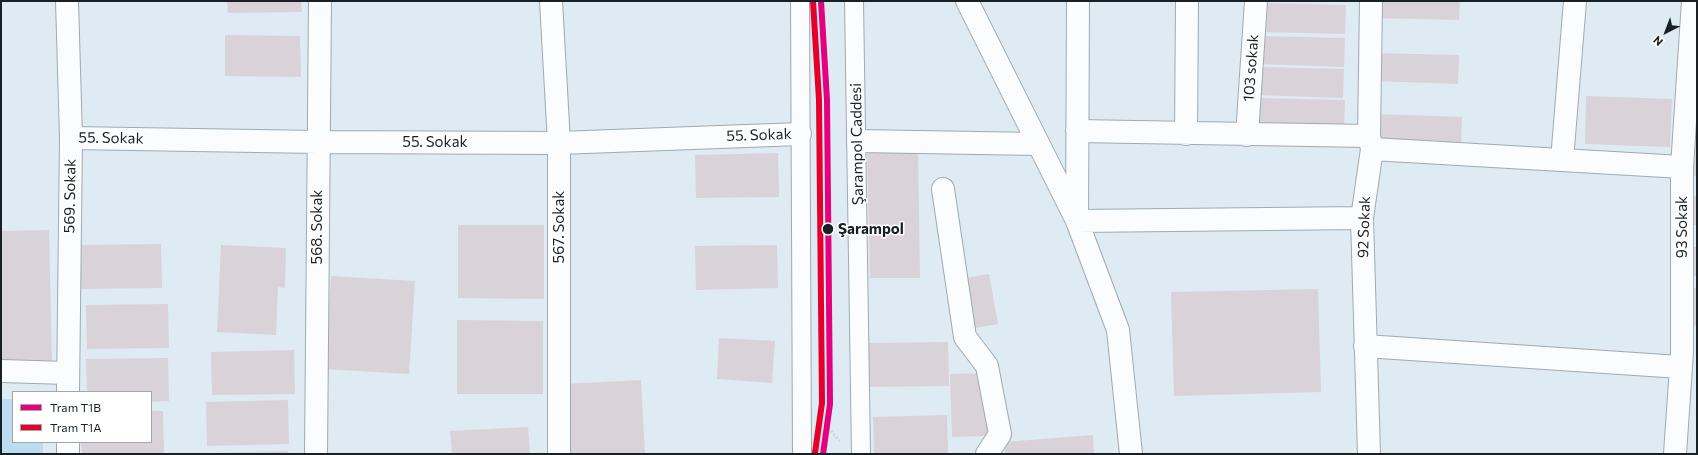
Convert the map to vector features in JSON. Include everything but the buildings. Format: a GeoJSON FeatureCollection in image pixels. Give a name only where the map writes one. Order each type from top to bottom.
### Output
{"type":"FeatureCollection","features":[{"type":"Feature","properties":{"kind":"street","name":"569. Sokak"},"geometry":{"type":"LineString","coordinates":[[67,1],[71,138],[68,382]]}},
{"type":"Feature","properties":{"kind":"street","name":"568. Sokak"},"geometry":{"type":"LineString","coordinates":[[316,454],[320,1]]}},
{"type":"Feature","properties":{"kind":"street","name":"567. Sokak"},"geometry":{"type":"LineString","coordinates":[[551,1],[559,143],[560,454]]}},
{"type":"Feature","properties":{"kind":"street"},"geometry":{"type":"LineString","coordinates":[[800,1],[802,454]]}},
{"type":"Feature","properties":{"kind":"street","name":"Şarampol Caddesi"},"geometry":{"type":"LineString","coordinates":[[854,1],[858,140],[861,454]]}},
{"type":"Feature","properties":{"kind":"street"},"geometry":{"type":"LineString","coordinates":[[967,1],[1077,221],[1118,330],[1131,454]]}},
{"type":"Feature","properties":{"kind":"street"},"geometry":{"type":"LineString","coordinates":[[1077,221],[1078,1]]}},
{"type":"Feature","properties":{"kind":"street"},"geometry":{"type":"LineString","coordinates":[[1186,134],[1187,1]]}},
{"type":"Feature","properties":{"kind":"street","name":"103 sokak"},"geometry":{"type":"LineString","coordinates":[[1247,135],[1256,1]]}},
{"type":"Feature","properties":{"kind":"street","name":"92 Sokak"},"geometry":{"type":"LineString","coordinates":[[1369,454],[1362,218],[1371,143],[1371,1]]}},
{"type":"Feature","properties":{"kind":"street"},"geometry":{"type":"LineString","coordinates":[[1562,160],[1575,1]]}},
{"type":"Feature","properties":{"kind":"street","name":"93 Sokak"},"geometry":{"type":"LineString","coordinates":[[1675,454],[1686,358],[1682,167],[1692,1]]}},
{"type":"Feature","properties":{"kind":"street"},"geometry":{"type":"LineString","coordinates":[[1077,131],[1247,135],[1371,143],[1562,160],[1682,167]]}},
{"type":"Feature","properties":{"kind":"street","name":"55. Sokak"},"geometry":{"type":"LineString","coordinates":[[71,138],[318,142],[559,143],[800,134]]}},
{"type":"Feature","properties":{"kind":"street"},"geometry":{"type":"LineString","coordinates":[[858,140],[1038,144]]}},
{"type":"Feature","properties":{"kind":"street"},"geometry":{"type":"LineString","coordinates":[[943,189],[965,337],[987,366],[1000,434],[988,454]]}},
{"type":"Feature","properties":{"kind":"street"},"geometry":{"type":"LineString","coordinates":[[1077,221],[1362,218]]}},
{"type":"Feature","properties":{"kind":"street"},"geometry":{"type":"LineString","coordinates":[[1365,346],[1686,358]]}},
{"type":"Feature","properties":{"kind":"street"},"geometry":{"type":"LineString","coordinates":[[1,371],[68,382]]}},
{"type":"Feature","properties":{"kind":"street"},"geometry":{"type":"LineString","coordinates":[[68,443],[68,454]]}},
{"type":"Feature","properties":{"kind":"path"},"geometry":{"type":"LineString","coordinates":[[820,419],[843,446]]}},
{"type":"Feature","properties":{"kind":"shaded area"},"geometry":{"type":"Polygon","coordinates":[[[1,399],[12,399],[12,443],[43,443],[43,454],[1,454],[1,399]]]}},
{"type":"Feature","properties":{"kind":"tram line","name":"T1A"},"geometry":{"type":"LineString","coordinates":[[813,1],[819,100],[822,403],[815,453]]}},
{"type":"Feature","properties":{"kind":"tram line","name":"T1B"},"geometry":{"type":"LineString","coordinates":[[821,1],[827,100],[830,404],[823,454]]}},
{"type":"Feature","properties":{"kind":"place","name":"Şarampol"},"geometry":{"type":"Point","coordinates":[828,229]}}]}
